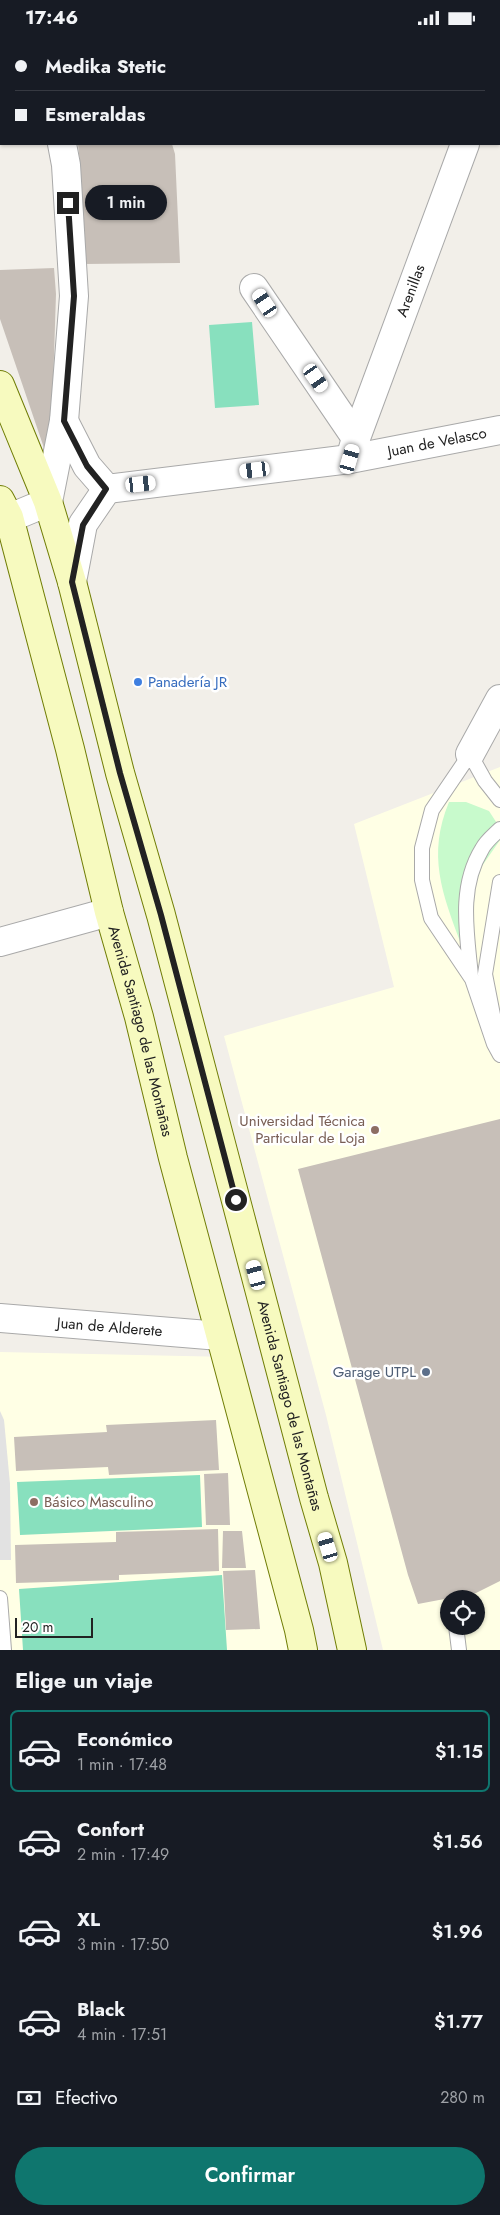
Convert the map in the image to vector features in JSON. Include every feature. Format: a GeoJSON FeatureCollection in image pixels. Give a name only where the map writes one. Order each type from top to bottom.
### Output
{"type":"FeatureCollection","features":[{"type":"Feature","properties":{"kind":"main road","name":"Avenida Santiago de las Montañas"},"geometry":{"type":"LineString","coordinates":[[0,385],[48,502],[72,582],[120,773],[161,915],[314,1498],[333,1563],[352,1650]]}},
{"type":"Feature","properties":{"kind":"main road","name":"Avenida Santiago de las Montañas"},"geometry":{"type":"LineString","coordinates":[[3,513],[70,749],[109,912],[139,1017],[173,1158],[297,1621],[303,1650]]}},
{"type":"Feature","properties":{"kind":"street"},"geometry":{"type":"LineString","coordinates":[[3,513],[48,502],[64,421],[74,296],[66,165],[62,145]]}},
{"type":"Feature","properties":{"kind":"street","name":"Arenillas"},"geometry":{"type":"LineString","coordinates":[[353,449],[465,145]]}},
{"type":"Feature","properties":{"kind":"street"},"geometry":{"type":"LineString","coordinates":[[254,288],[353,449]]}},
{"type":"Feature","properties":{"kind":"street"},"geometry":{"type":"LineString","coordinates":[[64,421],[87,466],[106,489],[83,525],[72,582]]}},
{"type":"Feature","properties":{"kind":"street","name":"Juan de Velasco"},"geometry":{"type":"LineString","coordinates":[[106,489],[353,449],[500,430]]}},
{"type":"Feature","properties":{"kind":"street"},"geometry":{"type":"LineString","coordinates":[[470,754],[500,699]]}},
{"type":"Feature","properties":{"kind":"street"},"geometry":{"type":"LineString","coordinates":[[0,942],[109,912]]}},
{"type":"Feature","properties":{"kind":"street","name":"Juan de Alderete"},"geometry":{"type":"LineString","coordinates":[[0,1318],[220,1336]]}},
{"type":"Feature","properties":{"kind":"lane"},"geometry":{"type":"LineString","coordinates":[[472,979],[431,918],[422,880],[422,848],[432,811],[470,754],[498,794]]}},
{"type":"Feature","properties":{"kind":"lane"},"geometry":{"type":"LineString","coordinates":[[497,1049],[472,979],[464,909],[470,875],[482,848],[500,829]]}},
{"type":"Feature","properties":{"kind":"lane"},"geometry":{"type":"LineString","coordinates":[[497,1049],[485,974],[500,883]]}},
{"type":"Feature","properties":{"kind":"lane"},"geometry":{"type":"LineString","coordinates":[[0,1599],[4,1650]]}},
{"type":"Feature","properties":{"kind":"lane"},"geometry":{"type":"LineString","coordinates":[[457,1635],[459,1650]]}},
{"type":"Feature","properties":{"kind":"shaded area","name":"Universidad Técnica Particular de Loja"},"geometry":{"type":"Polygon","coordinates":[[[500,767],[500,1650],[383,1650],[326,1415],[224,1036],[394,987],[354,824],[500,767]]]}},
{"type":"Feature","properties":{"kind":"shaded area"},"geometry":{"type":"Polygon","coordinates":[[[0,1352],[230,1357],[310,1650],[0,1650],[0,1352]]]}},
{"type":"Feature","properties":{"kind":"shaded area"},"geometry":{"type":"Polygon","coordinates":[[[0,1411],[4,1420],[10,1484],[11,1560],[0,1560],[0,1411]]]}},
{"type":"Feature","properties":{"kind":"green space"},"geometry":{"type":"Polygon","coordinates":[[[252,322],[259,405],[215,408],[209,325],[252,322]]]}},
{"type":"Feature","properties":{"kind":"green space"},"geometry":{"type":"Polygon","coordinates":[[[449,802],[466,802],[489,811],[500,828],[500,840],[482,866],[473,892],[461,944],[443,891],[438,857],[442,821],[449,802]]]}},
{"type":"Feature","properties":{"kind":"green space"},"geometry":{"type":"Polygon","coordinates":[[[200,1475],[202,1527],[20,1535],[17,1482],[200,1475]]]}},
{"type":"Feature","properties":{"kind":"green space"},"geometry":{"type":"Polygon","coordinates":[[[222,1575],[227,1650],[23,1650],[19,1589],[222,1575]]]}},
{"type":"Feature","properties":{"kind":"building"},"geometry":{"type":"Polygon","coordinates":[[[78,145],[172,145],[175,154],[180,263],[84,264],[78,145]]]}},
{"type":"Feature","properties":{"kind":"building"},"geometry":{"type":"Polygon","coordinates":[[[54,268],[56,294],[52,417],[44,448],[0,319],[0,270],[54,268]]]}},
{"type":"Feature","properties":{"kind":"building","name":"Garage UTPL"},"geometry":{"type":"Polygon","coordinates":[[[500,1119],[500,1581],[482,1590],[440,1590],[440,1600],[418,1604],[408,1575],[298,1169],[500,1119]]]}},
{"type":"Feature","properties":{"kind":"building"},"geometry":{"type":"Polygon","coordinates":[[[216,1420],[219,1470],[109,1475],[108,1467],[16,1471],[14,1437],[107,1432],[106,1425],[216,1420]]]}},
{"type":"Feature","properties":{"kind":"building"},"geometry":{"type":"Polygon","coordinates":[[[228,1473],[230,1525],[206,1525],[204,1474],[228,1473]]]}},
{"type":"Feature","properties":{"kind":"building"},"geometry":{"type":"Polygon","coordinates":[[[218,1529],[219,1571],[119,1575],[119,1580],[16,1583],[15,1545],[116,1542],[116,1532],[218,1529]]]}},
{"type":"Feature","properties":{"kind":"building"},"geometry":{"type":"Polygon","coordinates":[[[223,1531],[242,1531],[246,1568],[222,1568],[223,1531]]]}},
{"type":"Feature","properties":{"kind":"building"},"geometry":{"type":"Polygon","coordinates":[[[255,1570],[260,1629],[226,1630],[223,1571],[255,1570]]]}},
{"type":"Feature","properties":{"kind":"place","name":"Panadería JR"},"geometry":{"type":"Point","coordinates":[138,682]}},
{"type":"Feature","properties":{"kind":"place","name":"Universidad Técnica Particular de Loja"},"geometry":{"type":"Point","coordinates":[375,1130]}},
{"type":"Feature","properties":{"kind":"place","name":"Garage UTPL"},"geometry":{"type":"Point","coordinates":[426,1372]}},
{"type":"Feature","properties":{"kind":"place","name":"Básico Masculino"},"geometry":{"type":"Point","coordinates":[34,1502]}},
{"type":"Feature","properties":{"kind":"route"},"geometry":{"type":"LineString","coordinates":[[68,203],[74,296],[64,421],[87,466],[106,489],[83,525],[72,582],[120,773],[161,915],[236,1200]]}}]}
